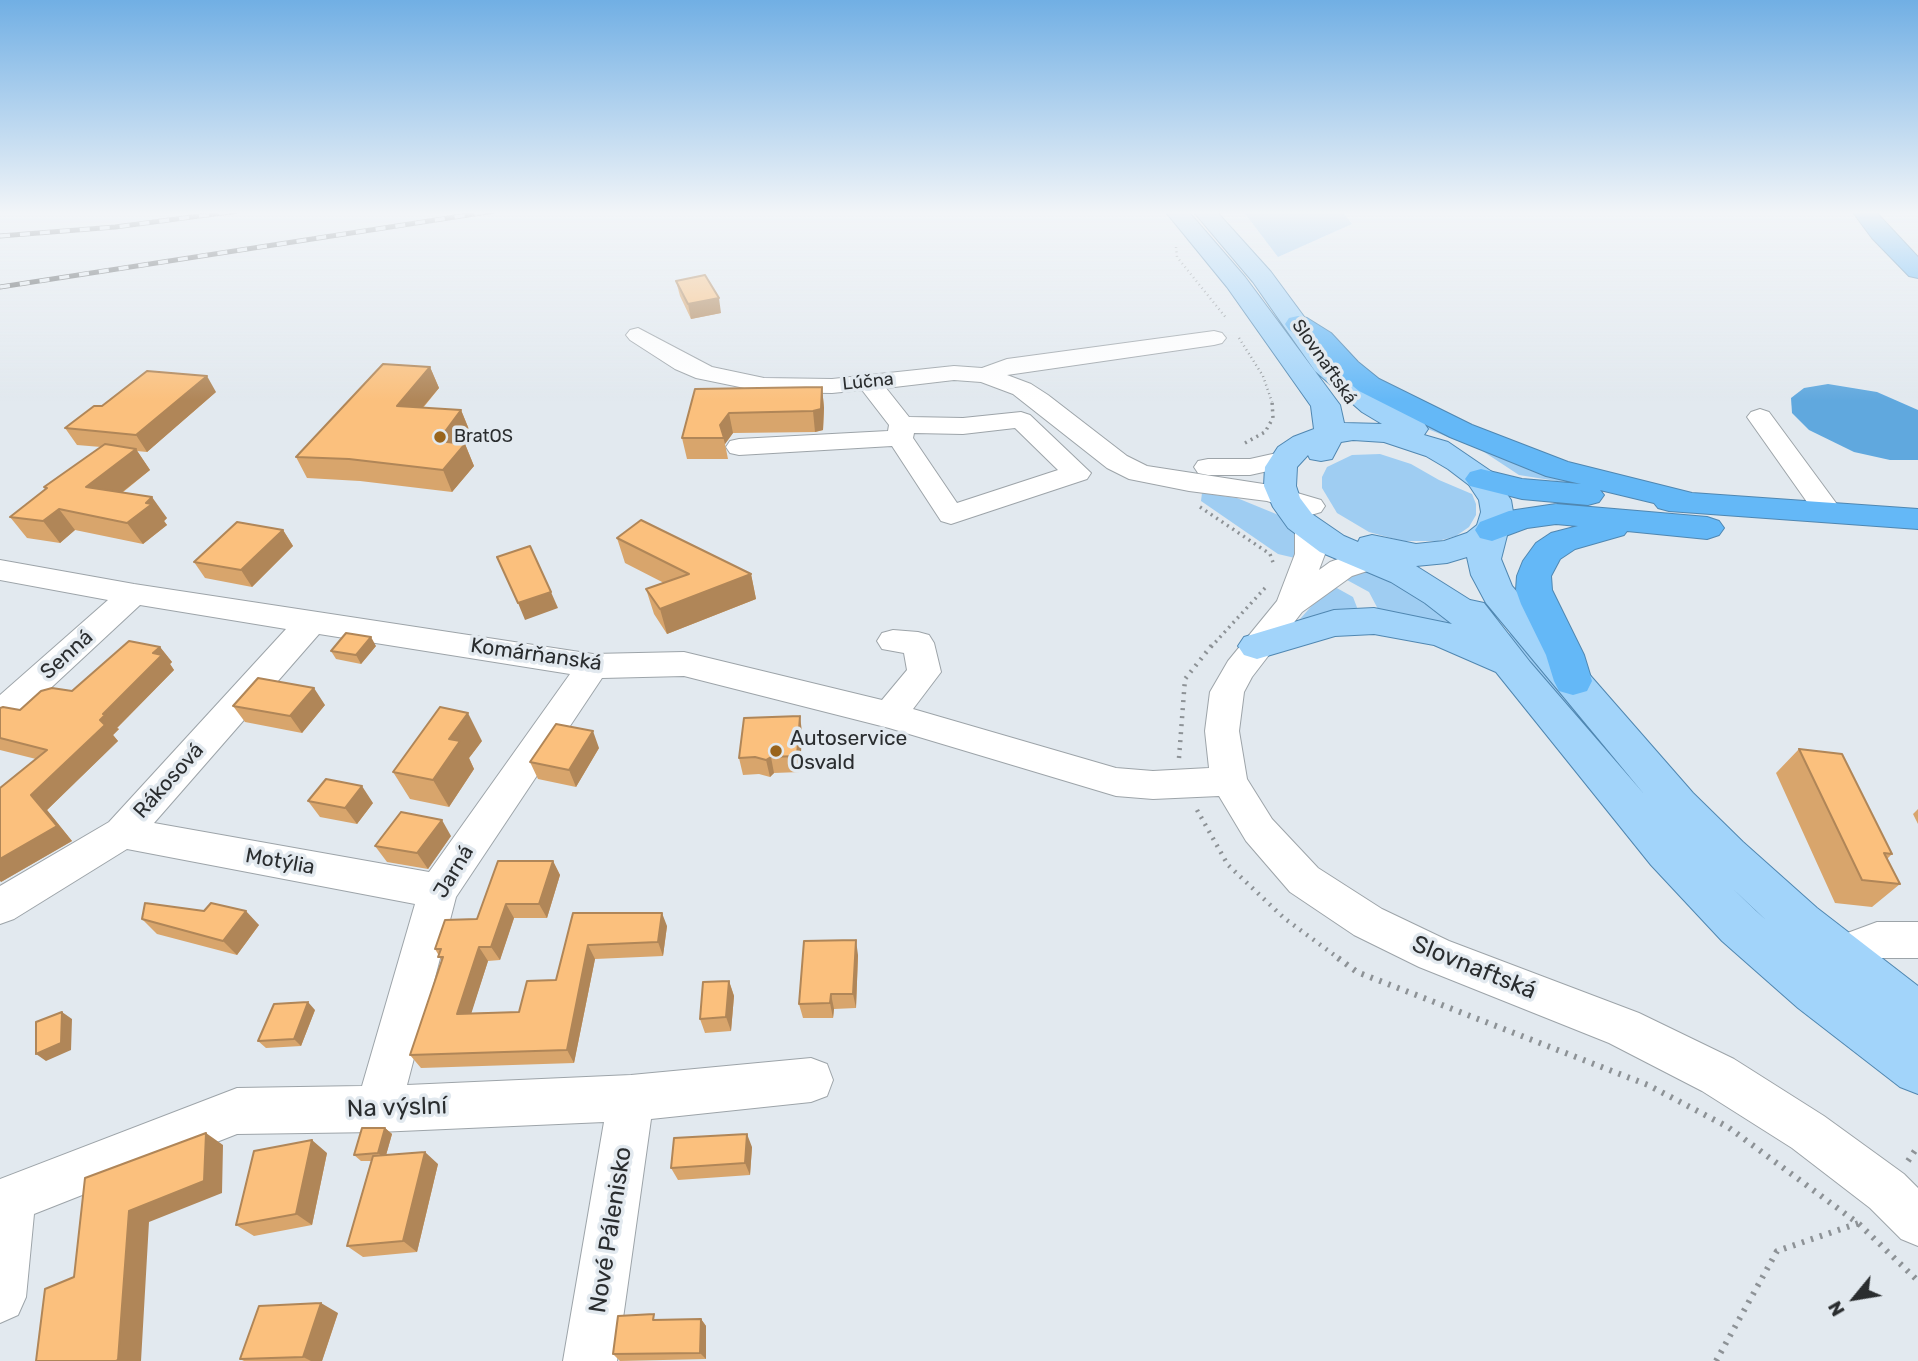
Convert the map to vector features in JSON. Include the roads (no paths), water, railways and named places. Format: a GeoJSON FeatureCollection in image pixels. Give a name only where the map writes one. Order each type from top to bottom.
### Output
{"type":"FeatureCollection","features":[{"type":"Feature","properties":{"kind":"highway"},"geometry":{"type":"LineString","coordinates":[[1298,324],[1321,338],[1348,368],[1369,385],[1461,431],[1557,469],[1693,503]]}},
{"type":"Feature","properties":{"kind":"highway"},"geometry":{"type":"LineString","coordinates":[[1501,504],[1693,503],[1918,519]]}},
{"type":"Feature","properties":{"kind":"highway"},"geometry":{"type":"LineString","coordinates":[[1501,504],[1538,515],[1582,515],[1918,545]]}},
{"type":"Feature","properties":{"kind":"highway"},"geometry":{"type":"LineString","coordinates":[[1573,681],[1565,655],[1534,590],[1534,576],[1540,561],[1548,551],[1563,541],[1586,533],[1606,528],[1660,524]]}},
{"type":"Feature","properties":{"kind":"main road","name":"Slovnaftská"},"geometry":{"type":"LineString","coordinates":[[1230,275],[1313,370],[1371,419],[1400,436]]}},
{"type":"Feature","properties":{"kind":"main road","name":"Slovnaftská"},"geometry":{"type":"LineString","coordinates":[[1257,275],[1298,324],[1313,370],[1310,447],[1279,475],[1301,511]]}},
{"type":"Feature","properties":{"kind":"main road"},"geometry":{"type":"LineString","coordinates":[[1313,370],[1379,411],[1485,463],[1501,504],[1484,559],[1516,672]]}},
{"type":"Feature","properties":{"kind":"main road"},"geometry":{"type":"LineString","coordinates":[[1310,447],[1368,431],[1400,436],[1437,449],[1460,462],[1501,504]]}},
{"type":"Feature","properties":{"kind":"main road"},"geometry":{"type":"LineString","coordinates":[[1310,447],[1357,443],[1391,446],[1501,504]]}},
{"type":"Feature","properties":{"kind":"main road"},"geometry":{"type":"LineString","coordinates":[[1301,511],[1332,544],[1381,556],[1416,555],[1447,552],[1479,541],[1501,504]]}},
{"type":"Feature","properties":{"kind":"main road"},"geometry":{"type":"LineString","coordinates":[[1381,556],[1403,574],[1504,627],[1573,681],[1678,805],[1719,847],[1801,923],[1918,1016]]}},
{"type":"Feature","properties":{"kind":"main road"},"geometry":{"type":"LineString","coordinates":[[1257,646],[1334,623],[1374,621],[1443,634],[1471,645],[1516,672],[1633,814],[1739,926],[1844,1016],[1918,1069]]}},
{"type":"Feature","properties":{"kind":"street"},"geometry":{"type":"LineString","coordinates":[[985,376],[1007,366],[1226,331]]}},
{"type":"Feature","properties":{"kind":"street","name":"Lúčna"},"geometry":{"type":"LineString","coordinates":[[638,335],[684,364],[732,379],[796,386],[869,383],[936,374],[985,376],[1022,389],[1117,462],[1139,473],[1189,483],[1228,486],[1301,511]]}},
{"type":"Feature","properties":{"kind":"street"},"geometry":{"type":"LineString","coordinates":[[739,447],[901,432],[1021,420],[1077,473],[951,515],[901,432],[869,383]]}},
{"type":"Feature","properties":{"kind":"street"},"geometry":{"type":"LineString","coordinates":[[1760,417],[1829,513]]}},
{"type":"Feature","properties":{"kind":"street","name":"Lúčna"},"geometry":{"type":"LineString","coordinates":[[1090,440],[1148,458],[1189,465],[1250,467],[1310,447]]}},
{"type":"Feature","properties":{"kind":"street","name":"Slovnaftská"},"geometry":{"type":"LineString","coordinates":[[1301,511],[1310,554],[1282,593],[1257,646],[1233,681],[1224,706],[1222,731],[1229,781],[1259,830],[1304,880],[1368,922],[1434,954],[1624,1028],[1718,1075],[1808,1132],[1887,1191],[1918,1222]]}},
{"type":"Feature","properties":{"kind":"street","name":"Slovnaftská"},"geometry":{"type":"LineString","coordinates":[[1282,593],[1381,556]]}},
{"type":"Feature","properties":{"kind":"street","name":"Komárňanská"},"geometry":{"type":"LineString","coordinates":[[0,570],[134,594],[593,666],[684,664],[889,715],[1116,782],[1188,785],[1229,781]]}},
{"type":"Feature","properties":{"kind":"street","name":"Senná"},"geometry":{"type":"LineString","coordinates":[[0,716],[134,594]]}},
{"type":"Feature","properties":{"kind":"street","name":"Rákosová"},"geometry":{"type":"LineString","coordinates":[[0,907],[122,833],[311,622]]}},
{"type":"Feature","properties":{"kind":"street"},"geometry":{"type":"LineString","coordinates":[[889,715],[924,672],[918,643],[893,641]]}},
{"type":"Feature","properties":{"kind":"street","name":"Jarná"},"geometry":{"type":"LineString","coordinates":[[378,1109],[438,891],[593,666]]}},
{"type":"Feature","properties":{"kind":"street","name":"Motýlia"},"geometry":{"type":"LineString","coordinates":[[122,833],[438,891]]}},
{"type":"Feature","properties":{"kind":"street"},"geometry":{"type":"LineString","coordinates":[[1843,958],[1857,948],[1877,940],[1918,940]]}},
{"type":"Feature","properties":{"kind":"street","name":"Na výslní"},"geometry":{"type":"LineString","coordinates":[[6,1201],[237,1111],[378,1109],[631,1098],[811,1080]]}},
{"type":"Feature","properties":{"kind":"street","name":"Nové Pálenisko"},"geometry":{"type":"LineString","coordinates":[[590,1361],[631,1098]]}},
{"type":"Feature","properties":{"kind":"street"},"geometry":{"type":"LineString","coordinates":[[0,1297],[6,1201]]}},
{"type":"Feature","properties":{"kind":"railway"},"geometry":{"type":"LineString","coordinates":[[0,287],[81,275]]}},
{"type":"Feature","properties":{"kind":"place","name":"BratOS"},"geometry":{"type":"Point","coordinates":[440,437]}},
{"type":"Feature","properties":{"kind":"place","name":"Autoservice Osvald"},"geometry":{"type":"Point","coordinates":[776,751]}}]}
